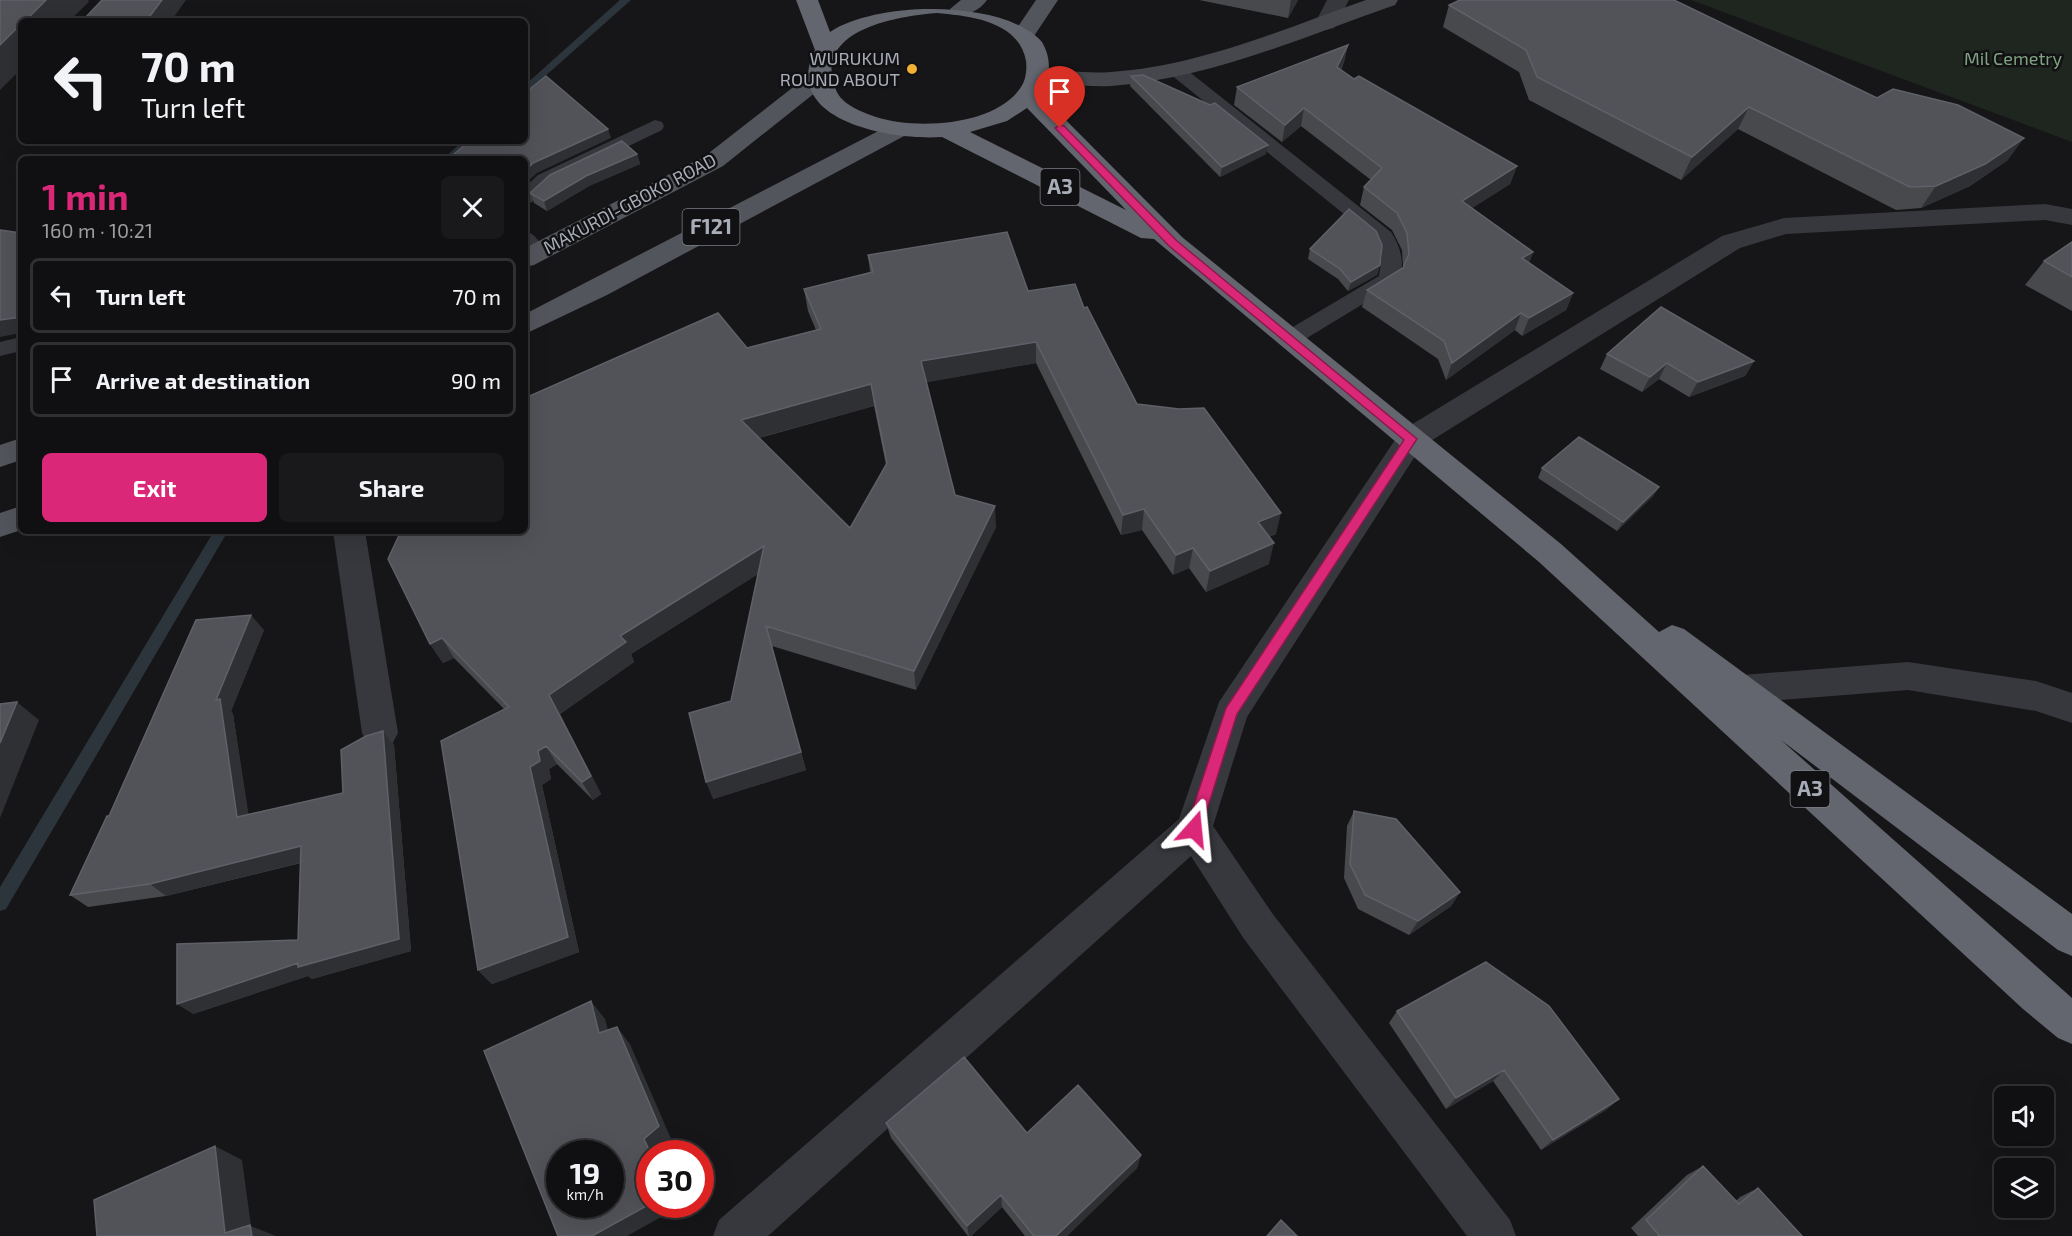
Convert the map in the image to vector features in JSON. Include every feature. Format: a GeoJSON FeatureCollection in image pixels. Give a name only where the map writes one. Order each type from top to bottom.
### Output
{"type":"FeatureCollection","features":[{"type":"Feature","properties":{"kind":"highway"},"geometry":{"type":"LineString","coordinates":[[807,0],[826,49]]}},
{"type":"Feature","properties":{"kind":"highway"},"geometry":{"type":"LineString","coordinates":[[818,79],[819,64],[826,49],[841,34],[861,22],[904,4],[968,4],[1007,22],[1024,34],[1038,54],[1033,85]]}},
{"type":"Feature","properties":{"kind":"highway","name":"A3"},"geometry":{"type":"LineString","coordinates":[[818,79],[826,96],[843,111],[867,123],[898,130],[947,130],[980,123],[1007,111],[1033,85],[1173,243],[1550,553],[2037,995],[2072,1024]]}},
{"type":"Feature","properties":{"kind":"highway","name":"A3"},"geometry":{"type":"LineString","coordinates":[[947,130],[1173,243]]}},
{"type":"Feature","properties":{"kind":"highway","name":"A3"},"geometry":{"type":"LineString","coordinates":[[1550,553],[1742,689],[2072,937]]}},
{"type":"Feature","properties":{"kind":"main road"},"geometry":{"type":"LineString","coordinates":[[1024,34],[1047,0]]}},
{"type":"Feature","properties":{"kind":"main road","name":"MAKURDI-GBOKO ROAD"},"geometry":{"type":"LineString","coordinates":[[529,250],[714,161],[769,120],[818,79]]}},
{"type":"Feature","properties":{"kind":"main road","name":"F121"},"geometry":{"type":"LineString","coordinates":[[528,324],[898,130]]}},
{"type":"Feature","properties":{"kind":"main road"},"geometry":{"type":"LineString","coordinates":[[0,456],[18,450]]}},
{"type":"Feature","properties":{"kind":"main road"},"geometry":{"type":"LineString","coordinates":[[0,525],[18,519]]}},
{"type":"Feature","properties":{"kind":"street"},"geometry":{"type":"LineString","coordinates":[[1326,23],[1338,0]]}},
{"type":"Feature","properties":{"kind":"street"},"geometry":{"type":"LineString","coordinates":[[1033,85],[1110,79],[1176,70],[1226,57],[1387,0]]}},
{"type":"Feature","properties":{"kind":"street"},"geometry":{"type":"LineString","coordinates":[[735,1236],[1194,829],[1231,712],[1411,439],[1731,242],[1784,226],[2045,212],[2072,217]]}},
{"type":"Feature","properties":{"kind":"street"},"geometry":{"type":"LineString","coordinates":[[349,534],[380,733]]}},
{"type":"Feature","properties":{"kind":"street"},"geometry":{"type":"LineString","coordinates":[[1742,689],[1908,676],[2036,696],[2072,708]]}},
{"type":"Feature","properties":{"kind":"street"},"geometry":{"type":"LineString","coordinates":[[1194,829],[1258,926],[1494,1236]]}},
{"type":"Feature","properties":{"kind":"lane"},"geometry":{"type":"LineString","coordinates":[[1176,70],[1384,236],[1392,255],[1389,279],[1288,339]]}},
{"type":"Feature","properties":{"kind":"lane"},"geometry":{"type":"LineString","coordinates":[[528,195],[545,179],[655,126]]}},
{"type":"Feature","properties":{"kind":"lane"},"geometry":{"type":"LineString","coordinates":[[0,349],[18,345]]}},
{"type":"Feature","properties":{"kind":"green space","name":"Mil Cemetry"},"geometry":{"type":"Polygon","coordinates":[[[1691,0],[2072,0],[2072,142],[1691,0]]]}},
{"type":"Feature","properties":{"kind":"building"},"geometry":{"type":"Polygon","coordinates":[[[0,0],[46,0],[28,18],[18,18],[18,27],[0,45],[0,0]]]}},
{"type":"Feature","properties":{"kind":"building"},"geometry":{"type":"Polygon","coordinates":[[[102,0],[162,0],[148,18],[85,18],[102,0]]]}},
{"type":"Feature","properties":{"kind":"building"},"geometry":{"type":"Polygon","coordinates":[[[1460,0],[1674,0],[1877,98],[1893,89],[1958,105],[2024,138],[1985,164],[1936,186],[1910,187],[1749,107],[1692,157],[1537,77],[1526,50],[1449,5],[1460,0]]]}},
{"type":"Feature","properties":{"kind":"building"},"geometry":{"type":"Polygon","coordinates":[[[1348,45],[1337,67],[1354,79],[1359,76],[1517,166],[1462,201],[1533,252],[1522,258],[1573,293],[1529,318],[1521,313],[1452,363],[1444,341],[1367,290],[1403,268],[1409,254],[1407,233],[1397,213],[1364,187],[1382,168],[1304,108],[1285,125],[1237,87],[1348,45]]]}},
{"type":"Feature","properties":{"kind":"building"},"geometry":{"type":"Polygon","coordinates":[[[1143,75],[1210,105],[1215,103],[1268,145],[1222,167],[1131,76],[1143,75]]]}},
{"type":"Feature","properties":{"kind":"building"},"geometry":{"type":"Polygon","coordinates":[[[546,76],[608,129],[533,163],[528,168],[528,156],[452,156],[466,144],[528,144],[528,91],[546,76]]]}},
{"type":"Feature","properties":{"kind":"building"},"geometry":{"type":"Polygon","coordinates":[[[622,141],[637,154],[586,176],[544,201],[530,193],[550,175],[622,141]]]}},
{"type":"Feature","properties":{"kind":"building"},"geometry":{"type":"Polygon","coordinates":[[[1349,209],[1376,231],[1382,245],[1380,265],[1351,282],[1340,269],[1310,249],[1349,209]]]}},
{"type":"Feature","properties":{"kind":"building"},"geometry":{"type":"Polygon","coordinates":[[[0,230],[18,233],[18,317],[0,320],[0,230]]]}},
{"type":"Feature","properties":{"kind":"building"},"geometry":{"type":"Polygon","coordinates":[[[1007,232],[1028,291],[1075,284],[1084,308],[1087,307],[1137,404],[1179,409],[1204,408],[1281,513],[1258,522],[1274,543],[1210,571],[1193,548],[1176,555],[1144,509],[1123,515],[1036,342],[921,361],[955,495],[995,506],[914,671],[766,626],[801,752],[706,782],[689,713],[731,701],[764,546],[620,636],[626,642],[549,695],[591,776],[582,782],[546,746],[538,751],[540,761],[530,767],[568,937],[478,970],[441,741],[509,707],[442,638],[430,644],[388,559],[400,534],[528,534],[528,397],[718,313],[747,348],[821,329],[804,289],[873,272],[868,255],[1007,232]],[[871,384],[741,420],[850,528],[887,463],[871,384]]]}},
{"type":"Feature","properties":{"kind":"building"},"geometry":{"type":"Polygon","coordinates":[[[2072,242],[2072,277],[2044,261],[2072,242]]]}},
{"type":"Feature","properties":{"kind":"building"},"geometry":{"type":"Polygon","coordinates":[[[1661,307],[1754,361],[1698,382],[1667,363],[1650,377],[1607,354],[1661,307]]]}},
{"type":"Feature","properties":{"kind":"building"},"geometry":{"type":"Polygon","coordinates":[[[1579,437],[1659,487],[1623,522],[1542,468],[1579,437]]]}},
{"type":"Feature","properties":{"kind":"building"},"geometry":{"type":"Polygon","coordinates":[[[251,615],[216,700],[220,699],[237,817],[343,793],[341,750],[366,736],[383,731],[399,939],[298,967],[298,963],[177,1004],[177,944],[298,940],[301,846],[150,884],[70,895],[109,816],[196,620],[251,615]]]}},
{"type":"Feature","properties":{"kind":"building"},"geometry":{"type":"Polygon","coordinates":[[[17,702],[0,743],[0,704],[17,702]]]}},
{"type":"Feature","properties":{"kind":"building"},"geometry":{"type":"Polygon","coordinates":[[[1354,811],[1396,819],[1460,892],[1418,921],[1365,895],[1350,864],[1354,811]]]}},
{"type":"Feature","properties":{"kind":"building"},"geometry":{"type":"Polygon","coordinates":[[[1486,962],[1549,1006],[1619,1099],[1553,1140],[1504,1070],[1456,1098],[1397,1011],[1486,962]]]}},
{"type":"Feature","properties":{"kind":"building"},"geometry":{"type":"Polygon","coordinates":[[[591,1001],[599,1033],[617,1027],[659,1126],[644,1140],[636,1140],[636,1212],[592,1236],[558,1236],[551,1218],[624,1218],[624,1140],[546,1140],[546,1206],[484,1051],[591,1001]]]}},
{"type":"Feature","properties":{"kind":"building"},"geometry":{"type":"Polygon","coordinates":[[[964,1057],[1027,1133],[1078,1085],[1141,1155],[1056,1236],[1034,1236],[1001,1195],[967,1226],[886,1123],[964,1057]]]}},
{"type":"Feature","properties":{"kind":"building"},"geometry":{"type":"Polygon","coordinates":[[[215,1146],[225,1233],[250,1225],[252,1236],[97,1236],[94,1200],[215,1146]]]}},
{"type":"Feature","properties":{"kind":"building"},"geometry":{"type":"Polygon","coordinates":[[[1703,1166],[1739,1204],[1758,1188],[1802,1236],[1658,1236],[1646,1220],[1703,1166]]]}},
{"type":"Feature","properties":{"kind":"building"},"geometry":{"type":"Polygon","coordinates":[[[1281,1220],[1297,1236],[1267,1236],[1281,1220]]]}},
{"type":"Feature","properties":{"kind":"waterway"},"geometry":{"type":"LineString","coordinates":[[528,88],[626,0]]}},
{"type":"Feature","properties":{"kind":"waterway"},"geometry":{"type":"LineString","coordinates":[[452,156],[466,144]]}},
{"type":"Feature","properties":{"kind":"waterway"},"geometry":{"type":"LineString","coordinates":[[0,903],[219,534]]}},
{"type":"Feature","properties":{"kind":"place","name":"WURUKUM ROUND ABOUT"},"geometry":{"type":"Point","coordinates":[912,69]}},
{"type":"Feature","properties":{"kind":"route"},"geometry":{"type":"LineString","coordinates":[[1060,128],[1173,243],[1411,439],[1231,712],[1194,829]]}}]}
